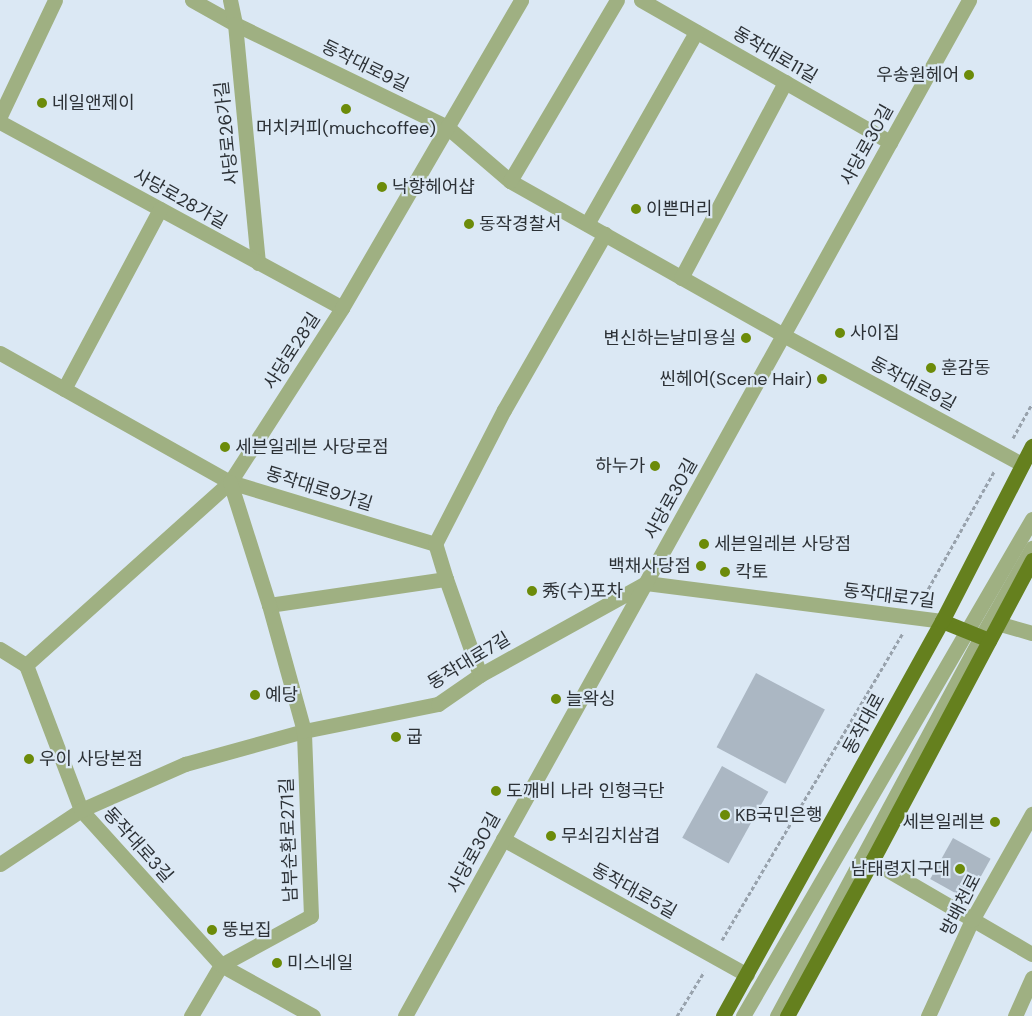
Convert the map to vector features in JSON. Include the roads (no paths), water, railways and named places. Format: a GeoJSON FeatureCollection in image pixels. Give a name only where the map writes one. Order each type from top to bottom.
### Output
{"type":"FeatureCollection","features":[{"type":"Feature","properties":{"kind":"main road","name":"동작대로"},"geometry":{"type":"LineString","coordinates":[[723,1016],[942,621],[1032,446]]}},
{"type":"Feature","properties":{"kind":"main road"},"geometry":{"type":"LineString","coordinates":[[787,1016],[872,861],[979,636],[997,623],[1032,560]]}},
{"type":"Feature","properties":{"kind":"main road"},"geometry":{"type":"LineString","coordinates":[[942,621],[979,636]]}},
{"type":"Feature","properties":{"kind":"street"},"geometry":{"type":"LineString","coordinates":[[0,116],[55,0]]}},
{"type":"Feature","properties":{"kind":"street","name":"동작대로9길"},"geometry":{"type":"LineString","coordinates":[[192,0],[235,24],[447,127],[510,181],[783,335],[1022,464]]}},
{"type":"Feature","properties":{"kind":"street","name":"사당로26가길"},"geometry":{"type":"LineString","coordinates":[[230,0],[235,24],[258,263]]}},
{"type":"Feature","properties":{"kind":"street","name":"사당로28길"},"geometry":{"type":"LineString","coordinates":[[26,665],[230,482],[342,308],[521,0]]}},
{"type":"Feature","properties":{"kind":"street"},"geometry":{"type":"LineString","coordinates":[[510,181],[617,0]]}},
{"type":"Feature","properties":{"kind":"street","name":"동작대로11길"},"geometry":{"type":"LineString","coordinates":[[640,0],[890,142]]}},
{"type":"Feature","properties":{"kind":"street","name":"사당로30길"},"geometry":{"type":"LineString","coordinates":[[405,1016],[969,0]]}},
{"type":"Feature","properties":{"kind":"street"},"geometry":{"type":"LineString","coordinates":[[587,224],[696,32]]}},
{"type":"Feature","properties":{"kind":"street"},"geometry":{"type":"LineString","coordinates":[[681,278],[785,82]]}},
{"type":"Feature","properties":{"kind":"street","name":"사당로28가길"},"geometry":{"type":"LineString","coordinates":[[0,122],[342,308]]}},
{"type":"Feature","properties":{"kind":"street"},"geometry":{"type":"LineString","coordinates":[[64,389],[160,209]]}},
{"type":"Feature","properties":{"kind":"street"},"geometry":{"type":"LineString","coordinates":[[480,675],[435,544],[504,410],[605,234]]}},
{"type":"Feature","properties":{"kind":"street","name":"동작대로9가길"},"geometry":{"type":"LineString","coordinates":[[0,353],[230,482],[435,544]]}},
{"type":"Feature","properties":{"kind":"street","name":"남부순환로271길"},"geometry":{"type":"LineString","coordinates":[[221,965],[311,916],[304,731],[269,605],[230,482]]}},
{"type":"Feature","properties":{"kind":"street"},"geometry":{"type":"LineString","coordinates":[[777,1016],[979,636],[1011,558],[1032,519]]}},
{"type":"Feature","properties":{"kind":"street"},"geometry":{"type":"LineString","coordinates":[[743,1016],[1032,548]]}},
{"type":"Feature","properties":{"kind":"street"},"geometry":{"type":"LineString","coordinates":[[269,605],[446,580]]}},
{"type":"Feature","properties":{"kind":"street","name":"동작대로7길"},"geometry":{"type":"LineString","coordinates":[[0,864],[81,810],[186,764],[304,731],[438,704],[480,675],[646,583],[942,621]]}},
{"type":"Feature","properties":{"kind":"street"},"geometry":{"type":"LineString","coordinates":[[997,623],[1032,633]]}},
{"type":"Feature","properties":{"kind":"street"},"geometry":{"type":"LineString","coordinates":[[0,649],[26,665]]}},
{"type":"Feature","properties":{"kind":"street","name":"동작대로3길"},"geometry":{"type":"LineString","coordinates":[[26,665],[81,810],[221,965],[313,1016]]}},
{"type":"Feature","properties":{"kind":"street","name":"방배천로"},"geometry":{"type":"LineString","coordinates":[[928,1016],[972,920],[1032,814]]}},
{"type":"Feature","properties":{"kind":"street","name":"동작대로5길"},"geometry":{"type":"LineString","coordinates":[[504,839],[747,975]]}},
{"type":"Feature","properties":{"kind":"street"},"geometry":{"type":"LineString","coordinates":[[872,861],[1032,954]]}},
{"type":"Feature","properties":{"kind":"street"},"geometry":{"type":"LineString","coordinates":[[191,1016],[221,965]]}},
{"type":"Feature","properties":{"kind":"street"},"geometry":{"type":"LineString","coordinates":[[1015,1016],[1032,978]]}},
{"type":"Feature","properties":{"kind":"place","name":"우송원헤어"},"geometry":{"type":"Point","coordinates":[969,75]}},
{"type":"Feature","properties":{"kind":"place","name":"네일앤제이"},"geometry":{"type":"Point","coordinates":[42,103]}},
{"type":"Feature","properties":{"kind":"place","name":"머치커피(muchcoffee)"},"geometry":{"type":"Point","coordinates":[346,109]}},
{"type":"Feature","properties":{"kind":"place","name":"낙향헤어샵"},"geometry":{"type":"Point","coordinates":[382,187]}},
{"type":"Feature","properties":{"kind":"place","name":"이쁜머리"},"geometry":{"type":"Point","coordinates":[636,209]}},
{"type":"Feature","properties":{"kind":"place","name":"동작경찰서"},"geometry":{"type":"Point","coordinates":[469,224]}},
{"type":"Feature","properties":{"kind":"place","name":"사이집"},"geometry":{"type":"Point","coordinates":[840,333]}},
{"type":"Feature","properties":{"kind":"place","name":"변신하는날미용실"},"geometry":{"type":"Point","coordinates":[746,338]}},
{"type":"Feature","properties":{"kind":"place","name":"훈감동"},"geometry":{"type":"Point","coordinates":[931,368]}},
{"type":"Feature","properties":{"kind":"place","name":"씬헤어(Scene Hair)"},"geometry":{"type":"Point","coordinates":[822,379]}},
{"type":"Feature","properties":{"kind":"place","name":"세븐일레븐 사당로점"},"geometry":{"type":"Point","coordinates":[225,447]}},
{"type":"Feature","properties":{"kind":"place","name":"하누가"},"geometry":{"type":"Point","coordinates":[655,466]}},
{"type":"Feature","properties":{"kind":"place","name":"세븐일레븐 사당점"},"geometry":{"type":"Point","coordinates":[704,544]}},
{"type":"Feature","properties":{"kind":"place","name":"백채사당점"},"geometry":{"type":"Point","coordinates":[701,566]}},
{"type":"Feature","properties":{"kind":"place","name":"칵토"},"geometry":{"type":"Point","coordinates":[725,572]}},
{"type":"Feature","properties":{"kind":"place","name":"秀(수)포차"},"geometry":{"type":"Point","coordinates":[532,591]}},
{"type":"Feature","properties":{"kind":"place","name":"예당"},"geometry":{"type":"Point","coordinates":[255,695]}},
{"type":"Feature","properties":{"kind":"place","name":"늘왁싱"},"geometry":{"type":"Point","coordinates":[556,699]}},
{"type":"Feature","properties":{"kind":"place","name":"굽"},"geometry":{"type":"Point","coordinates":[396,737]}},
{"type":"Feature","properties":{"kind":"place","name":"우이 사당본점"},"geometry":{"type":"Point","coordinates":[29,759]}},
{"type":"Feature","properties":{"kind":"place","name":"도깨비 나라 인형극단"},"geometry":{"type":"Point","coordinates":[496,791]}},
{"type":"Feature","properties":{"kind":"place","name":"KB국민은행"},"geometry":{"type":"Point","coordinates":[725,815]}},
{"type":"Feature","properties":{"kind":"place","name":"세븐일레븐"},"geometry":{"type":"Point","coordinates":[995,822]}},
{"type":"Feature","properties":{"kind":"place","name":"무쇠김치삼겹"},"geometry":{"type":"Point","coordinates":[551,836]}},
{"type":"Feature","properties":{"kind":"place","name":"남태령지구대"},"geometry":{"type":"Point","coordinates":[960,869]}},
{"type":"Feature","properties":{"kind":"place","name":"뚱보집"},"geometry":{"type":"Point","coordinates":[212,930]}},
{"type":"Feature","properties":{"kind":"place","name":"미스네일"},"geometry":{"type":"Point","coordinates":[277,963]}}]}
